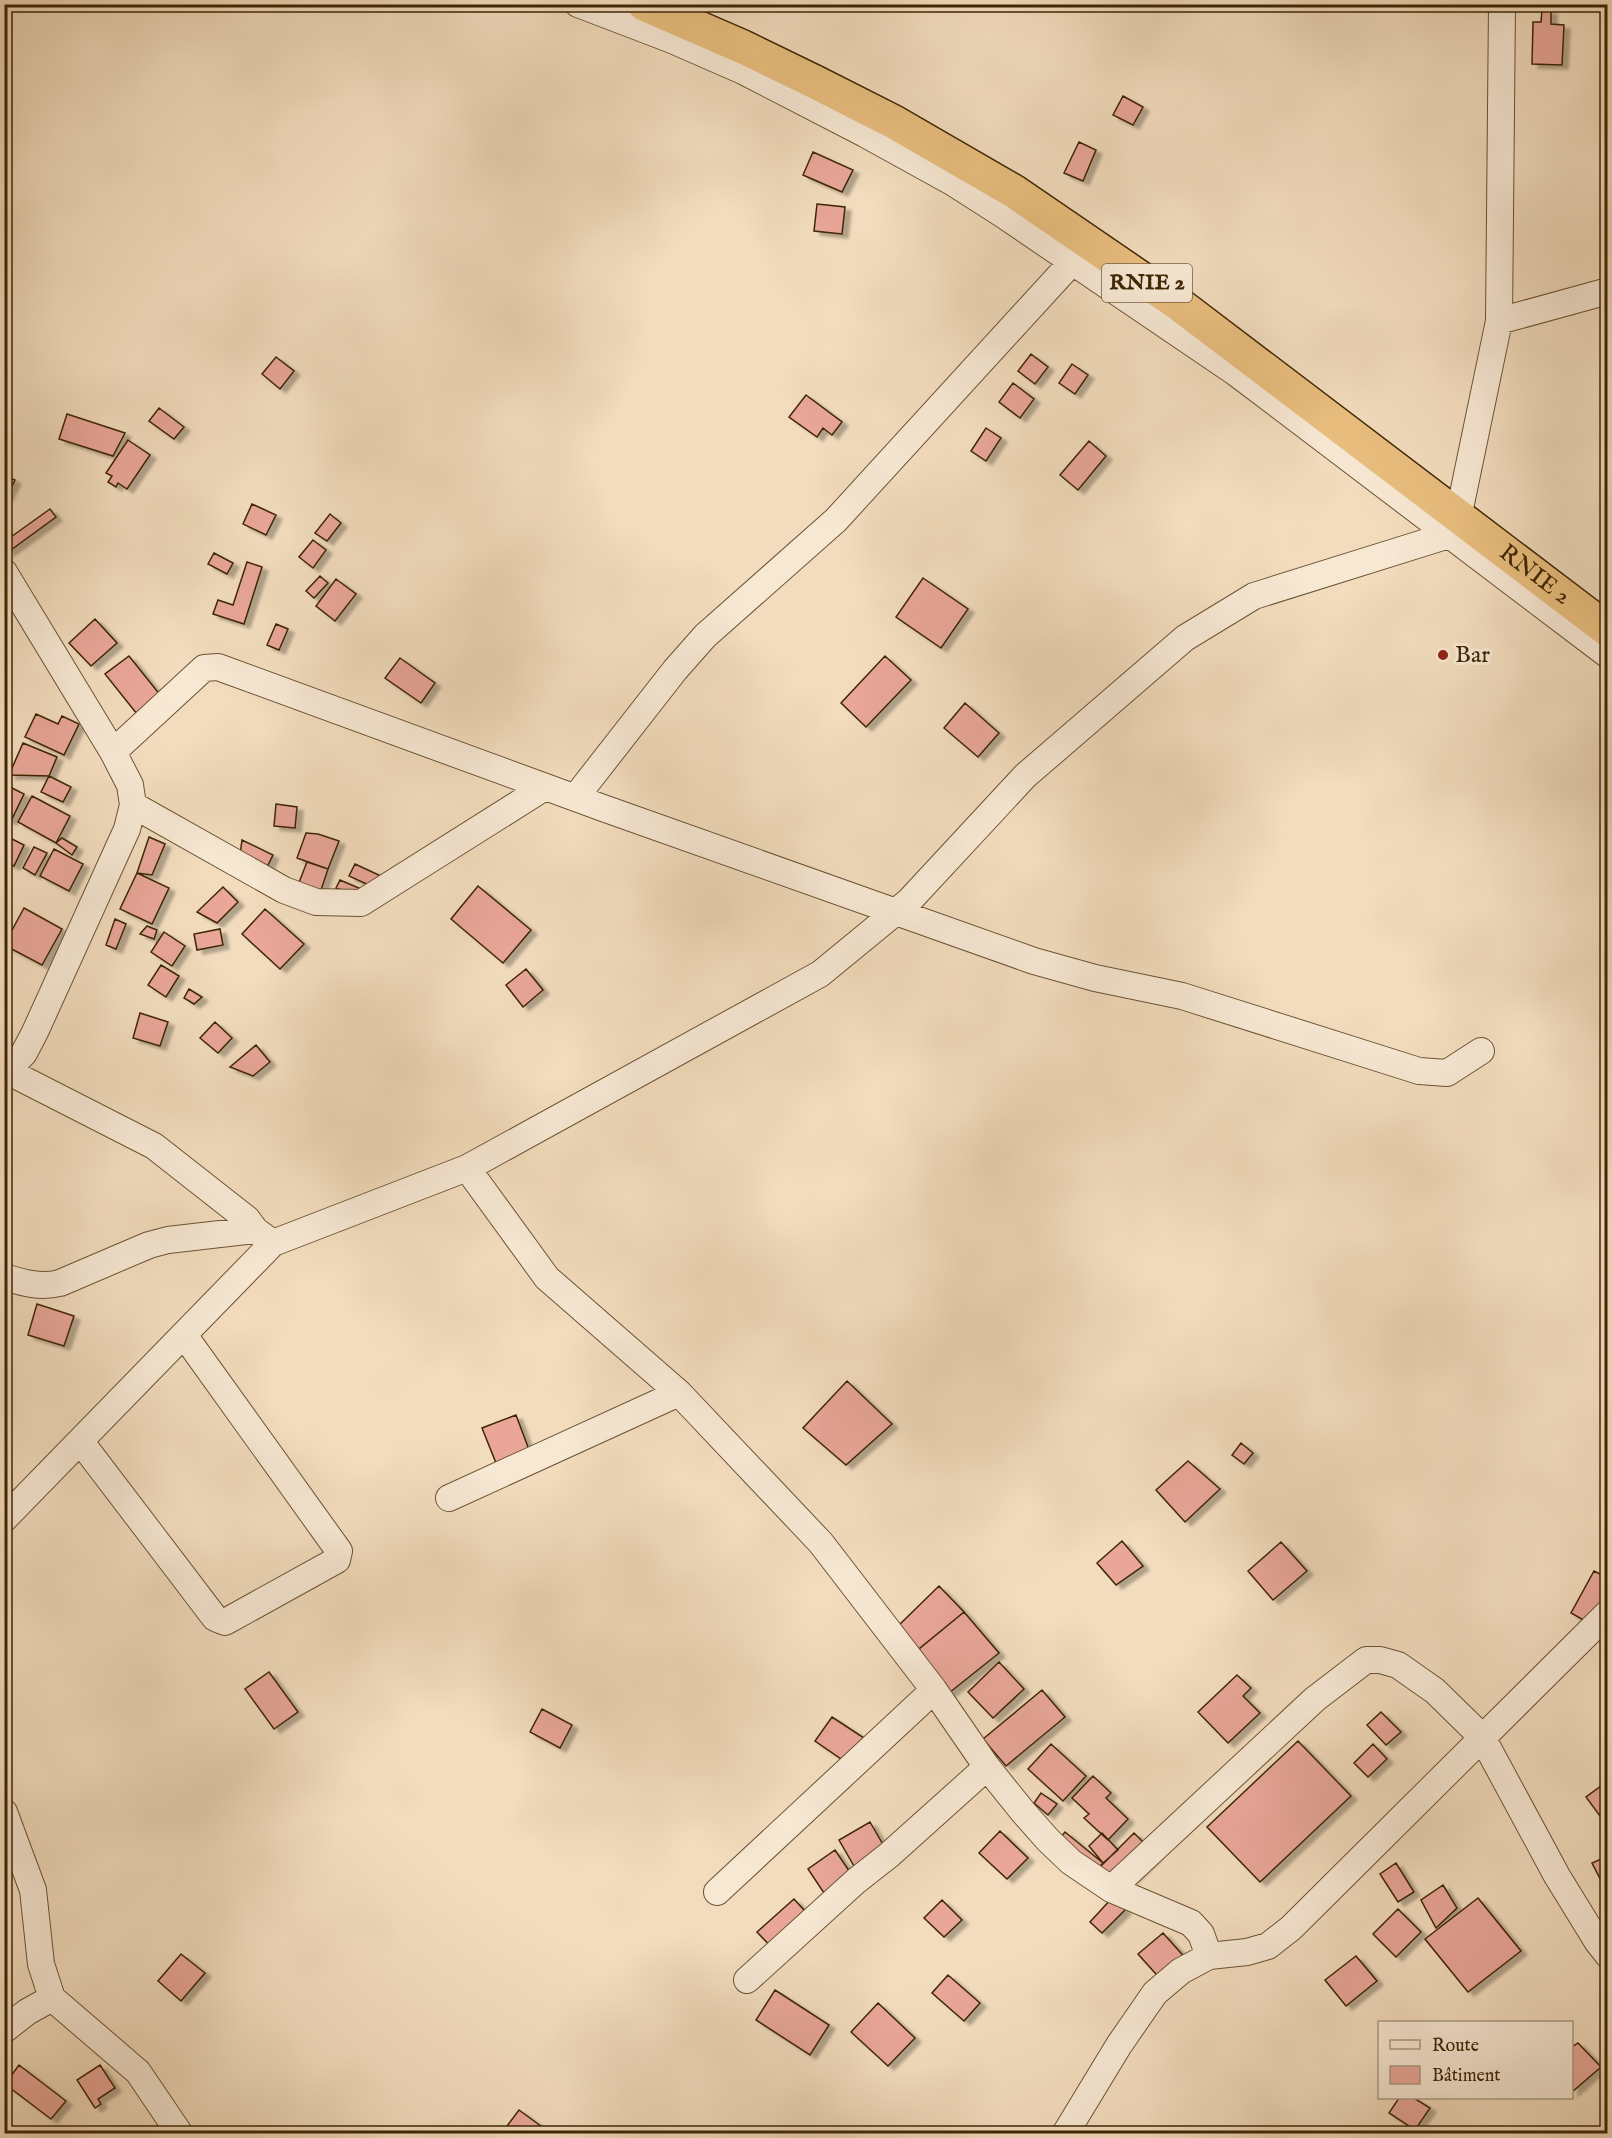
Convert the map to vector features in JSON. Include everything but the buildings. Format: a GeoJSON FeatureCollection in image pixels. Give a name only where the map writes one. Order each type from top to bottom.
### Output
{"type":"FeatureCollection","features":[{"type":"Feature","properties":{"kind":"highway","name":"RNIE 2"},"geometry":{"type":"LineString","coordinates":[[644,4],[743,47],[894,122],[1016,192],[1081,252],[1180,305],[1453,527],[1608,630]]}},
{"type":"Feature","properties":{"kind":"street"},"geometry":{"type":"LineString","coordinates":[[575,798],[675,670],[705,636],[836,520],[1081,252],[743,71],[672,40],[578,4]]}},
{"type":"Feature","properties":{"kind":"street"},"geometry":{"type":"LineString","coordinates":[[1453,527],[1499,321],[1502,4]]}},
{"type":"Feature","properties":{"kind":"street"},"geometry":{"type":"LineString","coordinates":[[1499,321],[1608,291]]}},
{"type":"Feature","properties":{"kind":"street"},"geometry":{"type":"LineString","coordinates":[[1453,527],[1608,655]]}},
{"type":"Feature","properties":{"kind":"street"},"geometry":{"type":"LineString","coordinates":[[4,1277],[38,1286],[48,1286],[149,1245],[168,1240],[264,1236],[467,1168],[820,974],[909,901],[1025,777],[1185,638],[1254,596],[1453,527]]}},
{"type":"Feature","properties":{"kind":"street"},"geometry":{"type":"LineString","coordinates":[[4,572],[113,752],[130,785],[133,805],[127,829],[35,1032],[24,1053],[6,1072],[154,1146],[264,1236]]}},
{"type":"Feature","properties":{"kind":"street"},"geometry":{"type":"LineString","coordinates":[[113,752],[204,668],[218,667],[575,798],[1035,961],[1095,978],[1182,996],[1419,1071],[1447,1073],[1481,1051]]}},
{"type":"Feature","properties":{"kind":"street"},"geometry":{"type":"LineString","coordinates":[[133,805],[284,890],[316,902],[361,903],[545,787]]}},
{"type":"Feature","properties":{"kind":"street"},"geometry":{"type":"LineString","coordinates":[[467,1168],[547,1278],[679,1393],[821,1543],[934,1690],[987,1767],[1048,1840],[1071,1862],[1111,1889],[1191,1923],[1201,1934],[1209,1956]]}},
{"type":"Feature","properties":{"kind":"street"},"geometry":{"type":"LineString","coordinates":[[4,1519],[184,1335],[264,1236]]}},
{"type":"Feature","properties":{"kind":"street"},"geometry":{"type":"LineString","coordinates":[[81,1442],[219,1621],[225,1622],[337,1560],[339,1551],[184,1335]]}},
{"type":"Feature","properties":{"kind":"street"},"geometry":{"type":"LineString","coordinates":[[449,1498],[679,1393]]}},
{"type":"Feature","properties":{"kind":"street"},"geometry":{"type":"LineString","coordinates":[[1065,2133],[1119,2045],[1155,1993],[1181,1971],[1209,1956],[1247,1952],[1268,1946],[1291,1928],[1608,1613]]}},
{"type":"Feature","properties":{"kind":"street"},"geometry":{"type":"LineString","coordinates":[[1111,1889],[1315,1700],[1366,1660],[1380,1660],[1398,1665],[1435,1691],[1482,1737],[1557,1876],[1608,1955]]}},
{"type":"Feature","properties":{"kind":"street"},"geometry":{"type":"LineString","coordinates":[[717,1892],[934,1690]]}},
{"type":"Feature","properties":{"kind":"street"},"geometry":{"type":"LineString","coordinates":[[747,1980],[987,1767]]}},
{"type":"Feature","properties":{"kind":"street"},"geometry":{"type":"LineString","coordinates":[[4,1812],[33,1890],[42,1964],[52,1998],[138,2072],[180,2133]]}},
{"type":"Feature","properties":{"kind":"street"},"geometry":{"type":"LineString","coordinates":[[4,2030],[27,2012],[52,1998]]}},
{"type":"Feature","properties":{"kind":"place","name":"Bar"},"geometry":{"type":"Point","coordinates":[1443,655]}}]}
